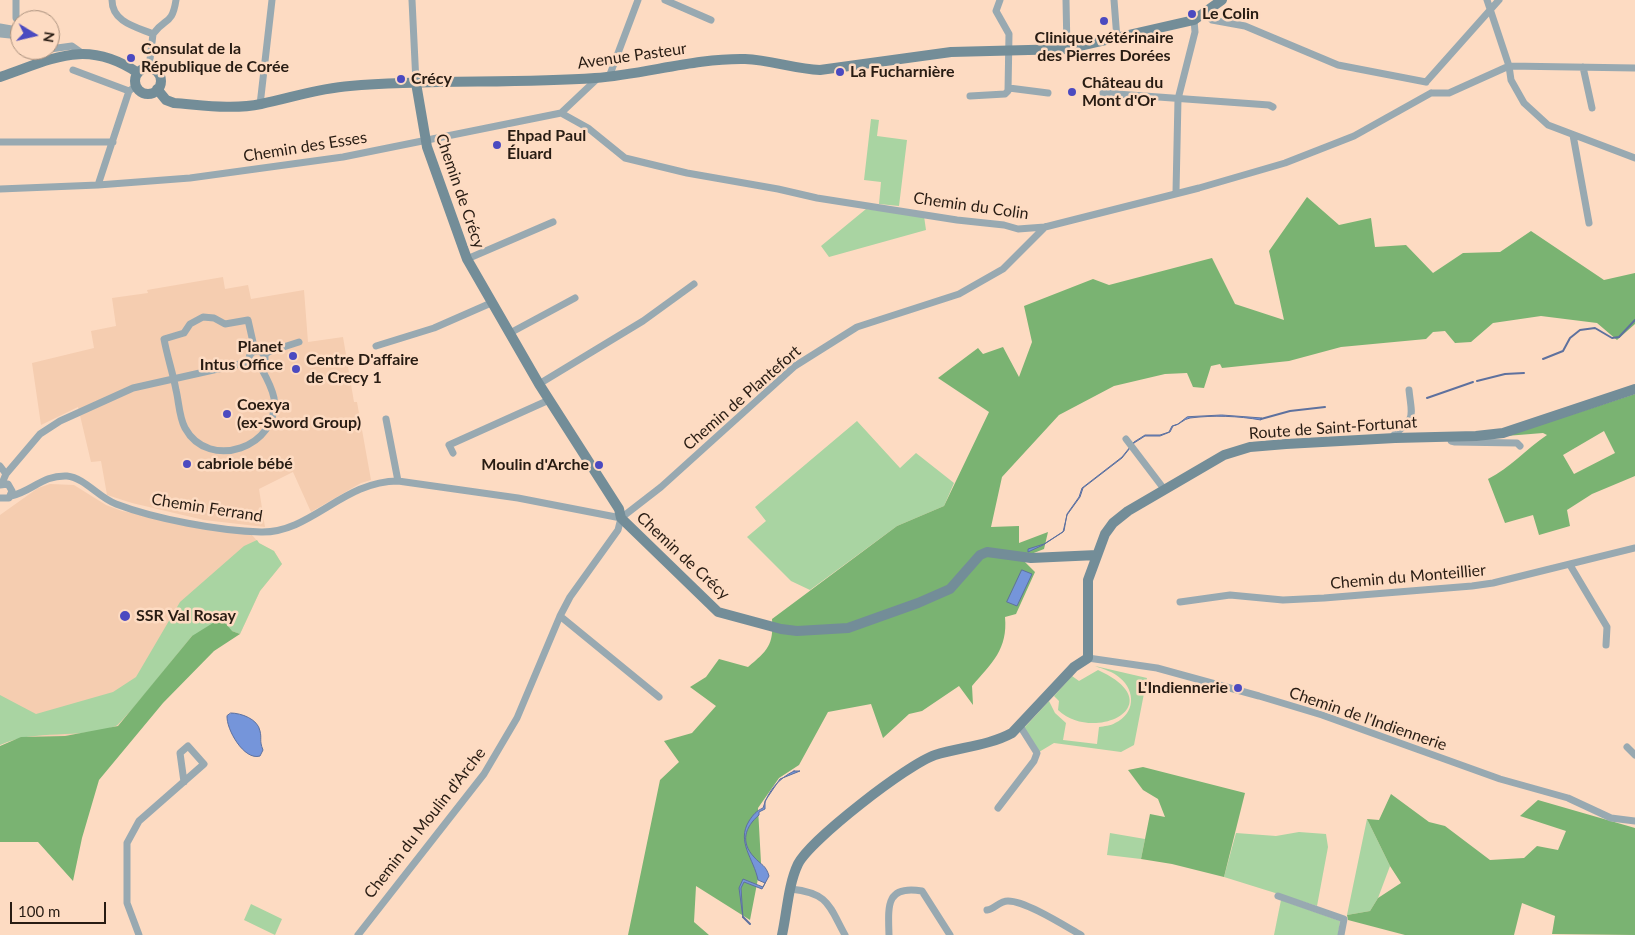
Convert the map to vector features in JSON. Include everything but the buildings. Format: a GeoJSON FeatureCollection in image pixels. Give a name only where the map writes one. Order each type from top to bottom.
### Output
{"type":"FeatureCollection","features":[{"type":"Feature","properties":{"kind":"street"},"geometry":{"type":"LineString","coordinates":[[112,0],[112,8],[122,21],[152,34]]}},
{"type":"Feature","properties":{"kind":"street"},"geometry":{"type":"LineString","coordinates":[[150,68],[152,34],[170,20],[174,13],[176,0]]}},
{"type":"Feature","properties":{"kind":"street"},"geometry":{"type":"LineString","coordinates":[[260,105],[272,0]]}},
{"type":"Feature","properties":{"kind":"street"},"geometry":{"type":"LineString","coordinates":[[412,0],[416,83]]}},
{"type":"Feature","properties":{"kind":"street"},"geometry":{"type":"LineString","coordinates":[[609,77],[638,0]]}},
{"type":"Feature","properties":{"kind":"street"},"geometry":{"type":"LineString","coordinates":[[665,0],[711,20]]}},
{"type":"Feature","properties":{"kind":"street"},"geometry":{"type":"LineString","coordinates":[[970,96],[1004,94],[1009,88],[1009,34],[996,11],[1000,0]]}},
{"type":"Feature","properties":{"kind":"street"},"geometry":{"type":"LineString","coordinates":[[1066,0],[1068,49]]}},
{"type":"Feature","properties":{"kind":"street"},"geometry":{"type":"LineString","coordinates":[[1114,0],[1117,39]]}},
{"type":"Feature","properties":{"kind":"street","name":"Avenue Pasteur"},"geometry":{"type":"LineString","coordinates":[[157,89],[166,100],[174,103],[243,106],[260,105],[330,88],[416,83],[598,78],[694,62],[746,59],[804,70],[820,70],[951,52],[1068,49],[1194,20],[1222,0]]}},
{"type":"Feature","properties":{"kind":"street"},"geometry":{"type":"LineString","coordinates":[[1487,0],[1489,11],[1509,66],[1511,80],[1524,103],[1548,125],[1635,158]]}},
{"type":"Feature","properties":{"kind":"street"},"geometry":{"type":"LineString","coordinates":[[1426,82],[1499,0]]}},
{"type":"Feature","properties":{"kind":"street"},"geometry":{"type":"LineString","coordinates":[[1205,13],[1212,20],[1245,26],[1338,66],[1426,82]]}},
{"type":"Feature","properties":{"kind":"street"},"geometry":{"type":"LineString","coordinates":[[0,19],[1,29]]}},
{"type":"Feature","properties":{"kind":"street"},"geometry":{"type":"LineString","coordinates":[[1176,192],[1178,99],[1195,32],[1194,20]]}},
{"type":"Feature","properties":{"kind":"street"},"geometry":{"type":"LineString","coordinates":[[60,48],[72,46],[82,53]]}},
{"type":"Feature","properties":{"kind":"street"},"geometry":{"type":"LineString","coordinates":[[0,77],[68,54],[82,53],[113,59],[138,73]]}},
{"type":"Feature","properties":{"kind":"street"},"geometry":{"type":"LineString","coordinates":[[1426,82],[1431,92],[1449,93],[1509,66],[1635,68]]}},
{"type":"Feature","properties":{"kind":"street"},"geometry":{"type":"LineString","coordinates":[[1583,67],[1592,108]]}},
{"type":"Feature","properties":{"kind":"street"},"geometry":{"type":"LineString","coordinates":[[73,70],[148,93],[157,89],[160,77],[156,71],[150,68],[138,73]]}},
{"type":"Feature","properties":{"kind":"street"},"geometry":{"type":"LineString","coordinates":[[98,185],[138,73]]}},
{"type":"Feature","properties":{"kind":"street"},"geometry":{"type":"LineString","coordinates":[[561,113],[598,78]]}},
{"type":"Feature","properties":{"kind":"street","name":"Chemin de Crécy"},"geometry":{"type":"LineString","coordinates":[[416,83],[425,140],[467,259],[491,302],[539,384],[619,509],[620,518],[710,606],[726,615],[781,629],[797,631],[848,628],[950,589],[980,555],[987,552],[1017,554],[1031,558],[1097,555]]}},
{"type":"Feature","properties":{"kind":"street"},"geometry":{"type":"LineString","coordinates":[[1009,88],[1048,93]]}},
{"type":"Feature","properties":{"kind":"street","name":"Chemin du Colin"},"geometry":{"type":"LineString","coordinates":[[561,113],[588,128],[625,158],[686,173],[778,189],[817,198],[957,220],[1004,225],[1018,229],[1045,227],[1176,192],[1199,188],[1285,163],[1354,136],[1431,92]]}},
{"type":"Feature","properties":{"kind":"street"},"geometry":{"type":"LineString","coordinates":[[1103,94],[1269,105],[1273,107]]}},
{"type":"Feature","properties":{"kind":"street","name":"Chemin des Esses"},"geometry":{"type":"LineString","coordinates":[[0,189],[98,185],[190,178],[322,160],[561,113]]}},
{"type":"Feature","properties":{"kind":"street"},"geometry":{"type":"LineString","coordinates":[[1573,135],[1589,223]]}},
{"type":"Feature","properties":{"kind":"street"},"geometry":{"type":"LineString","coordinates":[[0,142],[113,142]]}},
{"type":"Feature","properties":{"kind":"street"},"geometry":{"type":"LineString","coordinates":[[467,259],[552,222]]}},
{"type":"Feature","properties":{"kind":"street","name":"Chemin de Plantefort"},"geometry":{"type":"LineString","coordinates":[[620,518],[661,487],[795,366],[857,327],[959,294],[1003,269],[1045,227]]}},
{"type":"Feature","properties":{"kind":"street"},"geometry":{"type":"LineString","coordinates":[[539,384],[643,322],[694,284]]}},
{"type":"Feature","properties":{"kind":"street"},"geometry":{"type":"LineString","coordinates":[[510,333],[575,298]]}},
{"type":"Feature","properties":{"kind":"street"},"geometry":{"type":"LineString","coordinates":[[376,346],[434,328],[491,302]]}},
{"type":"Feature","properties":{"kind":"street"},"geometry":{"type":"LineString","coordinates":[[255,351],[248,320],[225,324],[214,318],[203,317],[190,324],[184,333],[164,339],[182,420],[191,436],[205,447],[218,451],[236,450],[259,438],[270,421],[274,398],[260,366]]}},
{"type":"Feature","properties":{"kind":"street"},"geometry":{"type":"LineString","coordinates":[[260,366],[268,352],[299,342]]}},
{"type":"Feature","properties":{"kind":"street"},"geometry":{"type":"LineString","coordinates":[[249,362],[250,354],[255,351],[260,352],[264,356]]}},
{"type":"Feature","properties":{"kind":"street"},"geometry":{"type":"LineString","coordinates":[[249,362],[253,366],[260,366]]}},
{"type":"Feature","properties":{"kind":"street"},"geometry":{"type":"LineString","coordinates":[[1,499],[7,488],[8,472],[40,434],[60,421],[133,388],[249,362]]}},
{"type":"Feature","properties":{"kind":"street","name":"Route de Saint-Fortunat"},"geometry":{"type":"LineString","coordinates":[[1088,658],[1088,580],[1097,555],[1113,523],[1164,489],[1224,455],[1250,447],[1394,438],[1451,437],[1503,432],[1635,389]]}},
{"type":"Feature","properties":{"kind":"street"},"geometry":{"type":"LineString","coordinates":[[1394,438],[1394,435],[1409,423],[1411,415],[1409,390]]}},
{"type":"Feature","properties":{"kind":"street"},"geometry":{"type":"LineString","coordinates":[[453,453],[449,444],[549,400]]}},
{"type":"Feature","properties":{"kind":"street"},"geometry":{"type":"LineString","coordinates":[[386,420],[398,481]]}},
{"type":"Feature","properties":{"kind":"street"},"geometry":{"type":"LineString","coordinates":[[1451,437],[1451,441],[1455,442],[1517,443],[1520,446]]}},
{"type":"Feature","properties":{"kind":"street"},"geometry":{"type":"LineString","coordinates":[[1130,443],[1164,489]]}},
{"type":"Feature","properties":{"kind":"street"},"geometry":{"type":"LineString","coordinates":[[0,466],[8,472]]}},
{"type":"Feature","properties":{"kind":"street","name":"Chemin Ferrand"},"geometry":{"type":"LineString","coordinates":[[7,488],[26,489],[48,477],[69,476],[82,482],[115,504],[183,521],[261,532],[294,524],[359,488],[379,482],[398,481],[518,498],[620,518]]}},
{"type":"Feature","properties":{"kind":"street","name":"Chemin du Moulin d'Arche"},"geometry":{"type":"LineString","coordinates":[[358,935],[484,774],[517,718],[560,616],[570,597],[618,530],[620,518]]}},
{"type":"Feature","properties":{"kind":"street","name":"Chemin du Monteillier"},"geometry":{"type":"LineString","coordinates":[[1180,602],[1230,595],[1283,600],[1376,595],[1494,583],[1635,548]]}},
{"type":"Feature","properties":{"kind":"street"},"geometry":{"type":"LineString","coordinates":[[1570,565],[1607,627],[1606,645]]}},
{"type":"Feature","properties":{"kind":"street"},"geometry":{"type":"LineString","coordinates":[[560,616],[659,697]]}},
{"type":"Feature","properties":{"kind":"street"},"geometry":{"type":"LineString","coordinates":[[782,935],[796,870],[803,856],[815,843],[889,781],[933,756],[999,740],[1012,733],[1074,667],[1088,658]]}},
{"type":"Feature","properties":{"kind":"street","name":"Chemin de l'Indiennerie"},"geometry":{"type":"LineString","coordinates":[[1088,658],[1157,668],[1295,707],[1500,779],[1568,798],[1611,818],[1635,821]]}},
{"type":"Feature","properties":{"kind":"street"},"geometry":{"type":"LineString","coordinates":[[998,808],[1034,761],[1037,753],[1020,726]]}},
{"type":"Feature","properties":{"kind":"street"},"geometry":{"type":"LineString","coordinates":[[139,935],[127,903],[127,843],[139,821],[184,782],[204,764],[188,746],[180,753],[184,782]]}},
{"type":"Feature","properties":{"kind":"street"},"geometry":{"type":"LineString","coordinates":[[1627,747],[1635,755]]}},
{"type":"Feature","properties":{"kind":"street"},"geometry":{"type":"LineString","coordinates":[[889,935],[888,914],[892,897],[900,890],[912,889],[922,891],[950,935]]}},
{"type":"Feature","properties":{"kind":"street"},"geometry":{"type":"LineString","coordinates":[[792,890],[812,892],[828,901],[845,935]]}},
{"type":"Feature","properties":{"kind":"street"},"geometry":{"type":"LineString","coordinates":[[1278,896],[1344,919],[1341,935]]}},
{"type":"Feature","properties":{"kind":"street"},"geometry":{"type":"LineString","coordinates":[[987,910],[1000,903],[1010,901],[1049,916],[1081,935]]}},
{"type":"Feature","properties":{"kind":"shaded area"},"geometry":{"type":"Polygon","coordinates":[[[223,277],[225,289],[248,285],[251,299],[304,290],[308,342],[343,337],[354,402],[357,402],[371,480],[361,483],[311,512],[293,472],[259,489],[265,527],[204,520],[132,503],[107,495],[101,461],[91,462],[78,407],[41,425],[32,363],[94,348],[91,331],[116,326],[112,298],[148,293],[147,290],[223,277]]]}},
{"type":"Feature","properties":{"kind":"shaded area","name":"SSR Val Rosay"},"geometry":{"type":"Polygon","coordinates":[[[50,484],[74,485],[106,505],[122,511],[252,535],[259,543],[274,551],[282,564],[260,591],[240,634],[232,631],[192,636],[118,726],[65,736],[21,737],[0,745],[0,515],[38,488],[50,484]]]}},
{"type":"Feature","properties":{"kind":"green space"},"geometry":{"type":"Polygon","coordinates":[[[871,119],[879,120],[877,136],[907,140],[899,206],[879,204],[881,182],[864,180],[871,119]]]}},
{"type":"Feature","properties":{"kind":"green space"},"geometry":{"type":"Polygon","coordinates":[[[1307,197],[1339,225],[1371,218],[1375,247],[1406,245],[1433,273],[1463,253],[1500,252],[1531,231],[1604,280],[1635,273],[1635,324],[1617,340],[1597,323],[1541,316],[1493,323],[1471,342],[1455,343],[1445,331],[1433,332],[1426,339],[1341,347],[1289,361],[1222,368],[1220,364],[1211,366],[1204,388],[1193,387],[1187,373],[1165,374],[1114,386],[1059,415],[1002,477],[991,527],[1019,526],[1019,543],[1048,532],[1044,549],[1021,558],[1035,572],[1016,614],[1005,617],[1004,638],[997,655],[972,686],[973,705],[959,686],[922,711],[909,714],[883,738],[871,704],[828,712],[799,765],[779,778],[758,808],[761,863],[750,920],[696,886],[694,922],[709,935],[628,935],[660,780],[679,762],[664,741],[692,733],[716,706],[690,687],[706,677],[719,659],[748,667],[768,647],[772,635],[772,619],[897,526],[944,506],[989,412],[938,378],[978,348],[983,354],[1003,347],[1019,377],[1032,342],[1024,306],[1093,279],[1109,285],[1212,258],[1235,304],[1284,320],[1269,251],[1307,197]]]}},
{"type":"Feature","properties":{"kind":"green space"},"geometry":{"type":"Polygon","coordinates":[[[866,209],[924,216],[926,230],[829,257],[821,246],[866,209]]]}},
{"type":"Feature","properties":{"kind":"green space"},"geometry":{"type":"Polygon","coordinates":[[[1635,394],[1635,476],[1592,494],[1567,510],[1570,526],[1539,535],[1533,515],[1505,523],[1488,479],[1504,469],[1547,435],[1543,433],[1506,436],[1635,394]],[[1604,431],[1563,455],[1574,474],[1615,453],[1604,431]]]}},
{"type":"Feature","properties":{"kind":"green space"},"geometry":{"type":"Polygon","coordinates":[[[857,421],[900,468],[916,453],[954,483],[944,506],[897,526],[810,590],[791,581],[747,537],[766,521],[755,507],[857,421]]]}},
{"type":"Feature","properties":{"kind":"green space"},"geometry":{"type":"Polygon","coordinates":[[[257,540],[274,551],[282,564],[260,591],[240,634],[232,631],[192,636],[116,726],[87,732],[28,737],[0,745],[0,695],[36,714],[113,692],[136,677],[180,602],[244,546],[257,540]]]}},
{"type":"Feature","properties":{"kind":"green space"},"geometry":{"type":"Polygon","coordinates":[[[221,618],[232,631],[240,634],[214,651],[163,703],[99,780],[82,838],[73,881],[38,842],[0,842],[0,746],[21,737],[65,736],[118,726],[192,636],[221,618]]]}},
{"type":"Feature","properties":{"kind":"green space"},"geometry":{"type":"Polygon","coordinates":[[[1095,666],[1147,678],[1134,745],[1121,752],[1054,743],[1039,752],[1024,728],[1049,701],[1055,713],[1066,723],[1063,740],[1097,744],[1099,727],[1113,724],[1122,719],[1130,708],[1131,696],[1125,683],[1115,674],[1095,666]]]}},
{"type":"Feature","properties":{"kind":"green space"},"geometry":{"type":"Polygon","coordinates":[[[1098,670],[1120,683],[1129,696],[1128,707],[1120,716],[1107,722],[1090,723],[1073,719],[1058,710],[1059,701],[1054,696],[1072,676],[1079,681],[1098,670]]]}},
{"type":"Feature","properties":{"kind":"green space"},"geometry":{"type":"Polygon","coordinates":[[[1143,767],[1245,793],[1224,877],[1172,864],[1141,859],[1150,814],[1165,817],[1158,799],[1143,790],[1128,770],[1143,767]]]}},
{"type":"Feature","properties":{"kind":"green space"},"geometry":{"type":"Polygon","coordinates":[[[1391,794],[1429,822],[1445,826],[1490,860],[1524,858],[1537,846],[1558,850],[1566,831],[1520,816],[1538,800],[1635,828],[1635,935],[1552,934],[1555,916],[1522,903],[1514,935],[1405,935],[1348,920],[1347,915],[1370,911],[1378,898],[1401,883],[1390,866],[1367,819],[1379,820],[1391,794]]]}},
{"type":"Feature","properties":{"kind":"green space"},"geometry":{"type":"Polygon","coordinates":[[[1367,819],[1390,866],[1378,898],[1370,911],[1347,915],[1367,819]]]}},
{"type":"Feature","properties":{"kind":"green space"},"geometry":{"type":"Polygon","coordinates":[[[1299,832],[1326,834],[1328,847],[1317,906],[1224,877],[1236,833],[1276,836],[1299,832]]]}},
{"type":"Feature","properties":{"kind":"green space"},"geometry":{"type":"Polygon","coordinates":[[[1110,833],[1145,839],[1141,859],[1107,855],[1110,833]]]}},
{"type":"Feature","properties":{"kind":"green space"},"geometry":{"type":"Polygon","coordinates":[[[1281,900],[1340,921],[1338,935],[1274,935],[1281,900]]]}},
{"type":"Feature","properties":{"kind":"green space"},"geometry":{"type":"Polygon","coordinates":[[[251,904],[282,919],[275,935],[244,920],[251,904]]]}},
{"type":"Feature","properties":{"kind":"water"},"geometry":{"type":"Polygon","coordinates":[[[1222,415],[1262,418],[1261,420],[1208,416],[1190,418],[1178,424],[1187,417],[1222,415]]]}},
{"type":"Feature","properties":{"kind":"water"},"geometry":{"type":"Polygon","coordinates":[[[1178,424],[1173,426],[1170,432],[1160,436],[1145,436],[1134,443],[1122,458],[1083,488],[1080,497],[1066,518],[1067,514],[1079,497],[1082,488],[1122,457],[1134,442],[1145,435],[1160,435],[1169,432],[1172,426],[1178,424]]]}},
{"type":"Feature","properties":{"kind":"water"},"geometry":{"type":"Polygon","coordinates":[[[1063,532],[1043,545],[1028,552],[1028,549],[1044,544],[1063,532]]]}},
{"type":"Feature","properties":{"kind":"water"},"geometry":{"type":"Polygon","coordinates":[[[1022,570],[1032,574],[1017,606],[1007,602],[1022,570]]]}},
{"type":"Feature","properties":{"kind":"water"},"geometry":{"type":"Polygon","coordinates":[[[231,713],[253,720],[259,727],[263,750],[260,756],[248,754],[237,743],[227,722],[227,716],[231,713]]]}},
{"type":"Feature","properties":{"kind":"water"},"geometry":{"type":"Polygon","coordinates":[[[794,771],[800,771],[783,778],[794,771]]]}},
{"type":"Feature","properties":{"kind":"water"},"geometry":{"type":"Polygon","coordinates":[[[765,802],[765,809],[759,812],[759,815],[750,825],[746,840],[750,851],[765,867],[769,876],[762,889],[744,882],[741,888],[743,918],[739,888],[743,879],[763,887],[765,883],[758,880],[747,851],[744,836],[749,821],[758,810],[763,808],[765,802]]]}},
{"type":"Feature","properties":{"kind":"waterway"},"geometry":{"type":"LineString","coordinates":[[1543,359],[1563,351],[1570,338],[1580,330],[1595,328],[1612,338],[1619,337],[1635,320]]}},
{"type":"Feature","properties":{"kind":"waterway"},"geometry":{"type":"LineString","coordinates":[[1477,381],[1505,374],[1524,373]]}},
{"type":"Feature","properties":{"kind":"waterway"},"geometry":{"type":"LineString","coordinates":[[1427,398],[1473,382]]}},
{"type":"Feature","properties":{"kind":"waterway"},"geometry":{"type":"LineString","coordinates":[[1261,419],[1290,411],[1325,407]]}},
{"type":"Feature","properties":{"kind":"waterway"},"geometry":{"type":"LineString","coordinates":[[743,917],[750,924]]}},
{"type":"Feature","properties":{"kind":"place","name":"Le Colin"},"geometry":{"type":"Point","coordinates":[1192,14]}},
{"type":"Feature","properties":{"kind":"place","name":"Clinique vétérinaire des Pierres Dorées"},"geometry":{"type":"Point","coordinates":[1104,21]}},
{"type":"Feature","properties":{"kind":"place","name":"Consulat de la République de Corée"},"geometry":{"type":"Point","coordinates":[131,58]}},
{"type":"Feature","properties":{"kind":"place","name":"La Fucharnière"},"geometry":{"type":"Point","coordinates":[840,72]}},
{"type":"Feature","properties":{"kind":"place","name":"Crécy"},"geometry":{"type":"Point","coordinates":[401,79]}},
{"type":"Feature","properties":{"kind":"place","name":"Château du Mont d'Or"},"geometry":{"type":"Point","coordinates":[1072,92]}},
{"type":"Feature","properties":{"kind":"place","name":"Ehpad Paul Éluard"},"geometry":{"type":"Point","coordinates":[497,145]}},
{"type":"Feature","properties":{"kind":"place","name":"Planet Intus Office"},"geometry":{"type":"Point","coordinates":[293,356]}},
{"type":"Feature","properties":{"kind":"place","name":"Centre D'affaire de Crecy 1"},"geometry":{"type":"Point","coordinates":[296,369]}},
{"type":"Feature","properties":{"kind":"place","name":"Coexya (ex-Sword Group)"},"geometry":{"type":"Point","coordinates":[227,414]}},
{"type":"Feature","properties":{"kind":"place","name":"cabriole bébé"},"geometry":{"type":"Point","coordinates":[187,464]}},
{"type":"Feature","properties":{"kind":"place","name":"Moulin d'Arche"},"geometry":{"type":"Point","coordinates":[599,465]}},
{"type":"Feature","properties":{"kind":"place","name":"SSR Val Rosay"},"geometry":{"type":"Point","coordinates":[125,616]}},
{"type":"Feature","properties":{"kind":"place","name":"L'Indiennerie"},"geometry":{"type":"Point","coordinates":[1238,688]}}]}
